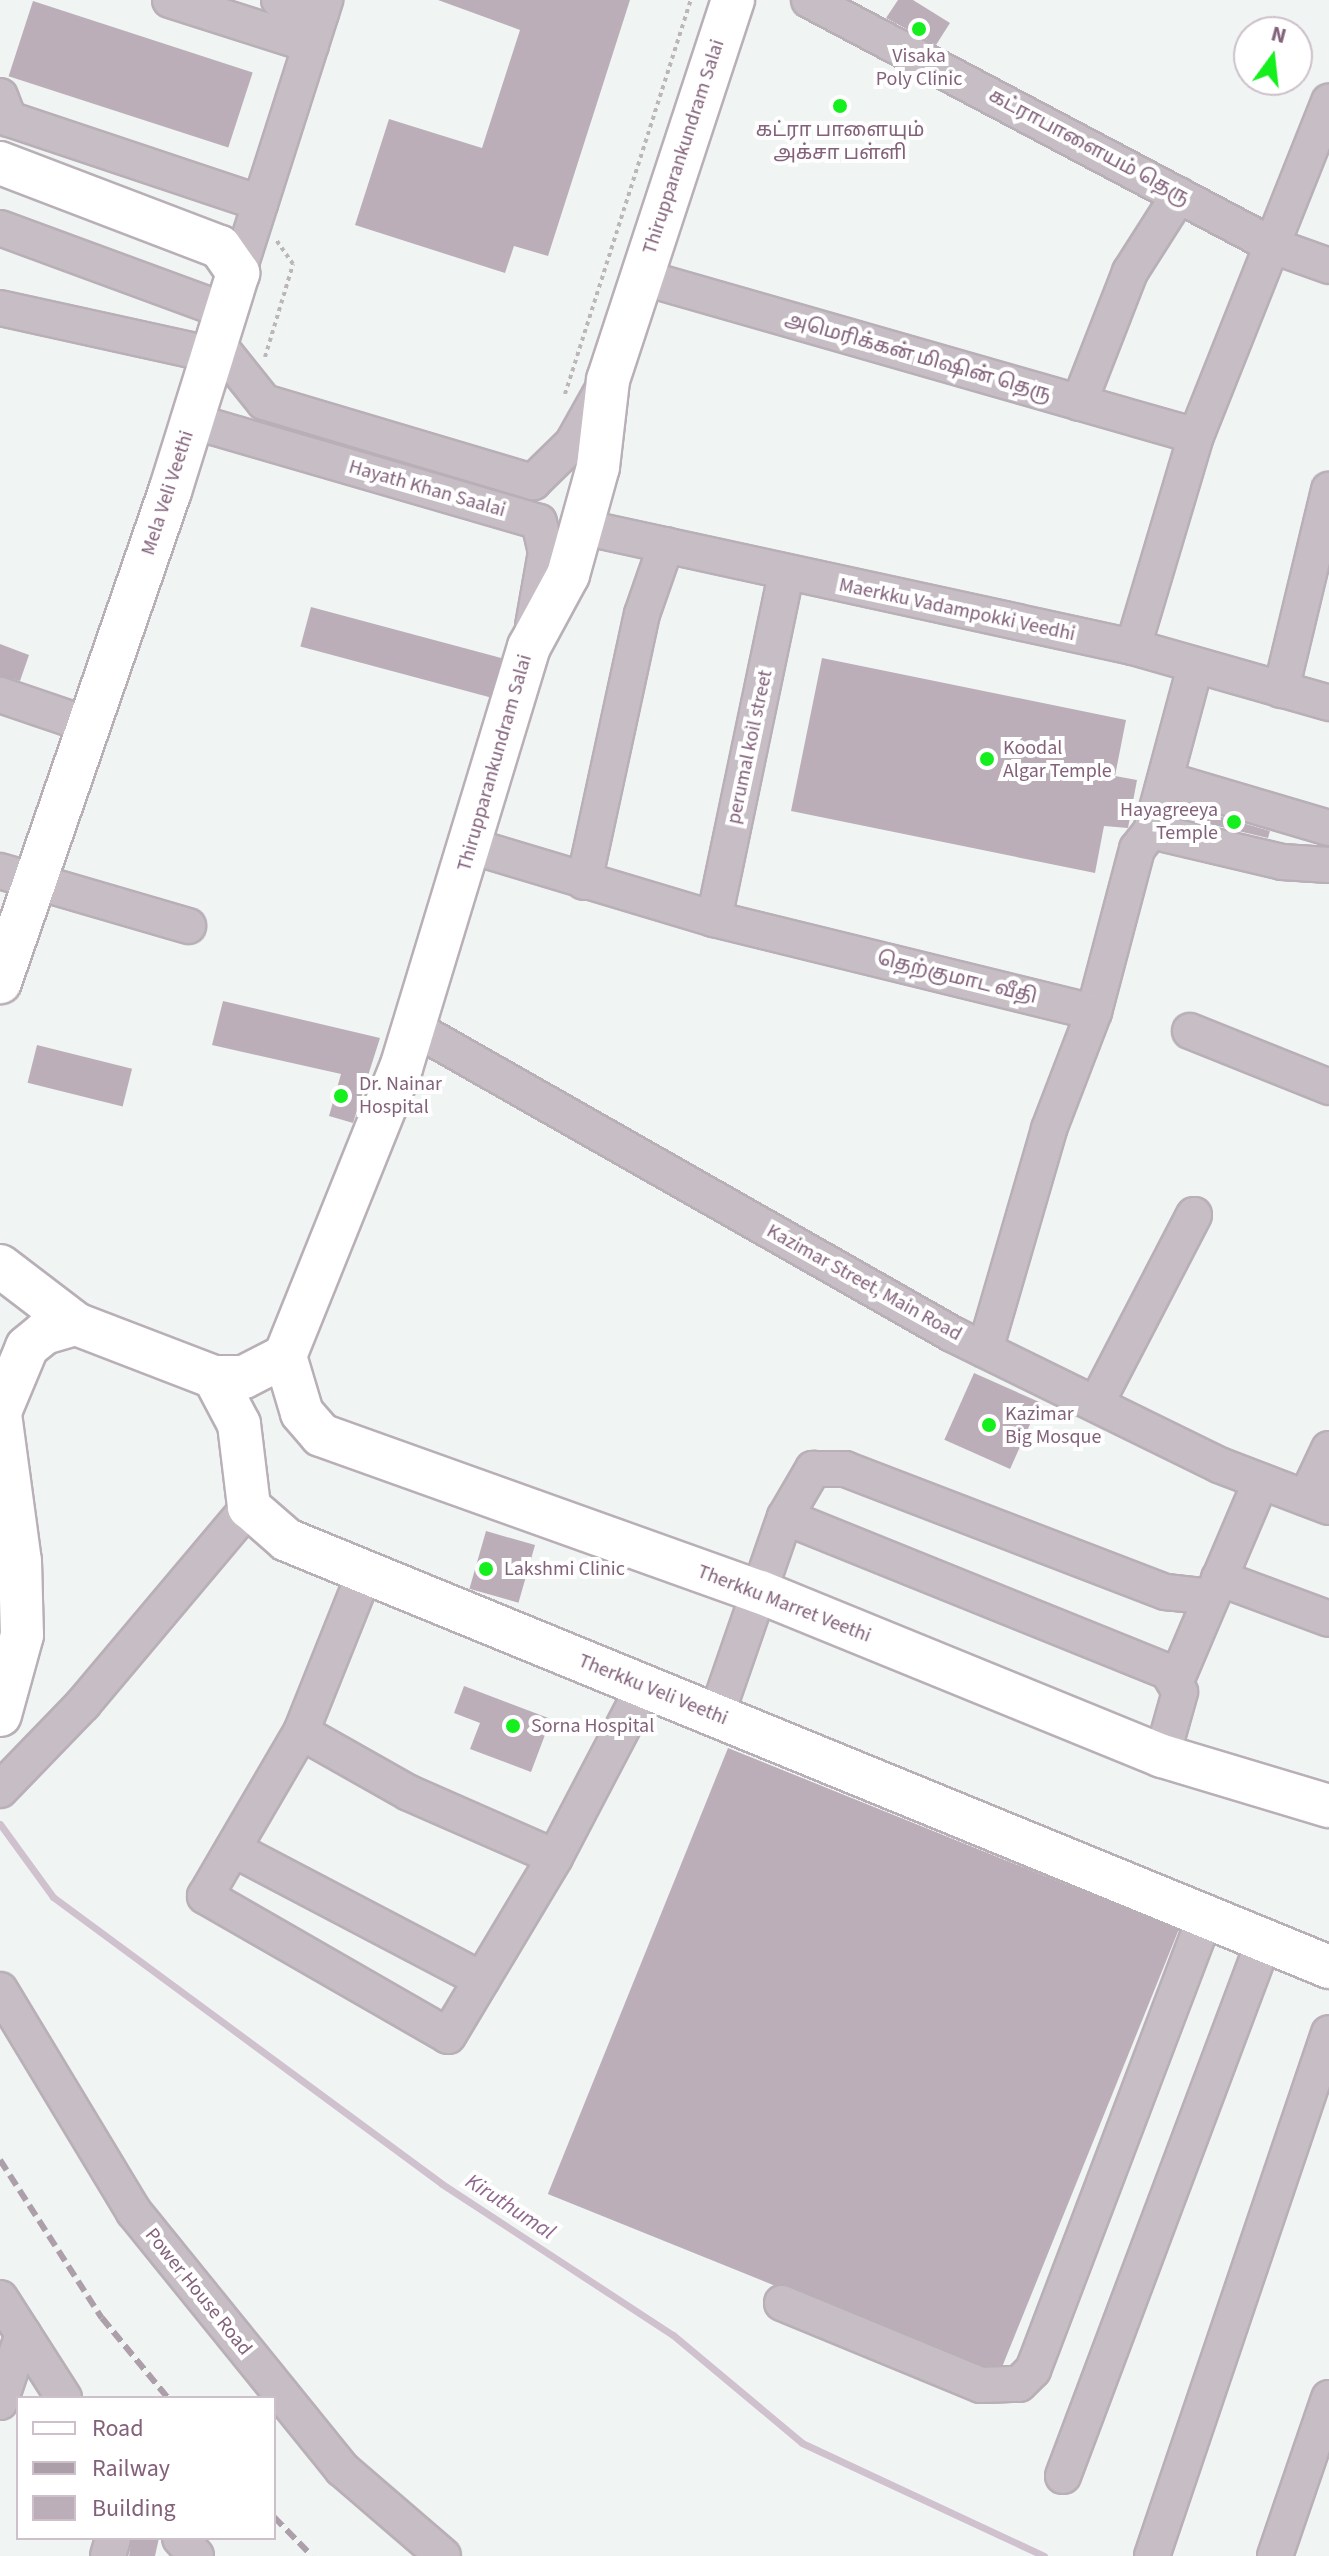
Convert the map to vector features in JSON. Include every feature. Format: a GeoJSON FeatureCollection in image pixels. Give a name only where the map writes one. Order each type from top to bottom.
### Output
{"type":"FeatureCollection","features":[{"type":"Feature","properties":{"kind":"main road","name":"Thirupparankundram Salai"},"geometry":{"type":"LineString","coordinates":[[285,1356],[414,1028],[529,647],[568,575],[598,467],[608,380],[733,0]]}},
{"type":"Feature","properties":{"kind":"main road"},"geometry":{"type":"LineString","coordinates":[[0,163],[220,247],[223,320]]}},
{"type":"Feature","properties":{"kind":"main road","name":"Mela Veli Veethi"},"geometry":{"type":"LineString","coordinates":[[0,982],[16,874],[88,725],[192,421],[223,320]]}},
{"type":"Feature","properties":{"kind":"main road"},"geometry":{"type":"LineString","coordinates":[[0,1266],[76,1324],[214,1377],[244,1377],[285,1356],[302,1413],[321,1435]]}},
{"type":"Feature","properties":{"kind":"main road"},"geometry":{"type":"LineString","coordinates":[[0,1715],[22,1635],[20,1561],[0,1413],[27,1347],[44,1333],[76,1324]]}},
{"type":"Feature","properties":{"kind":"main road"},"geometry":{"type":"LineString","coordinates":[[214,1377],[239,1424],[249,1507]]}},
{"type":"Feature","properties":{"kind":"main road"},"geometry":{"type":"LineString","coordinates":[[246,1465],[276,1437],[321,1435]]}},
{"type":"Feature","properties":{"kind":"main road","name":"Therkku Marret Veethi"},"geometry":{"type":"LineString","coordinates":[[321,1435],[760,1592],[1162,1756],[1329,1806]]}},
{"type":"Feature","properties":{"kind":"main road","name":"Therkku Veli Veethi"},"geometry":{"type":"LineString","coordinates":[[249,1507],[287,1540],[1329,1967]]}},
{"type":"Feature","properties":{"kind":"street"},"geometry":{"type":"LineString","coordinates":[[170,0],[319,20]]}},
{"type":"Feature","properties":{"kind":"street"},"geometry":{"type":"LineString","coordinates":[[279,0],[319,20]]}},
{"type":"Feature","properties":{"kind":"street","name":"கட்ராபாளையம் தெரு"},"geometry":{"type":"LineString","coordinates":[[809,0],[1276,247],[1329,266]]}},
{"type":"Feature","properties":{"kind":"street","name":"Mela Veli Veethi"},"geometry":{"type":"LineString","coordinates":[[223,320],[319,20]]}},
{"type":"Feature","properties":{"kind":"street"},"geometry":{"type":"LineString","coordinates":[[0,96],[9,119],[260,203]]}},
{"type":"Feature","properties":{"kind":"street"},"geometry":{"type":"LineString","coordinates":[[1133,647],[1196,436],[1276,247],[1329,101]]}},
{"type":"Feature","properties":{"kind":"street"},"geometry":{"type":"LineString","coordinates":[[1079,403],[1130,272],[1179,195]]}},
{"type":"Feature","properties":{"kind":"street"},"geometry":{"type":"LineString","coordinates":[[0,228],[223,320]]}},
{"type":"Feature","properties":{"kind":"street","name":"அமெரிக்கன் மிஷின் தெரு"},"geometry":{"type":"LineString","coordinates":[[641,277],[1196,436]]}},
{"type":"Feature","properties":{"kind":"street"},"geometry":{"type":"LineString","coordinates":[[0,308],[223,320]]}},
{"type":"Feature","properties":{"kind":"street","name":"Hayath Khan Saalai"},"geometry":{"type":"LineString","coordinates":[[223,320],[264,402],[533,482],[572,444],[608,380]]}},
{"type":"Feature","properties":{"kind":"street","name":"Hayath Khan Saalai"},"geometry":{"type":"LineString","coordinates":[[192,421],[539,522],[546,552],[529,647]]}},
{"type":"Feature","properties":{"kind":"street"},"geometry":{"type":"LineString","coordinates":[[1281,690],[1329,490]]}},
{"type":"Feature","properties":{"kind":"street","name":"Maerkku Vadampokki Veedhi"},"geometry":{"type":"LineString","coordinates":[[582,527],[786,575],[1133,647],[1329,703]]}},
{"type":"Feature","properties":{"kind":"street"},"geometry":{"type":"LineString","coordinates":[[584,882],[642,614],[666,545]]}},
{"type":"Feature","properties":{"kind":"street","name":"perumal koil street"},"geometry":{"type":"LineString","coordinates":[[714,919],[786,575]]}},
{"type":"Feature","properties":{"kind":"street"},"geometry":{"type":"LineString","coordinates":[[985,1350],[1049,1129],[1094,1012],[1137,849],[1151,831],[1167,780],[1195,667]]}},
{"type":"Feature","properties":{"kind":"street"},"geometry":{"type":"LineString","coordinates":[[0,695],[88,725]]}},
{"type":"Feature","properties":{"kind":"street"},"geometry":{"type":"LineString","coordinates":[[1167,780],[1329,828]]}},
{"type":"Feature","properties":{"kind":"street"},"geometry":{"type":"LineString","coordinates":[[1151,831],[1282,862],[1329,865]]}},
{"type":"Feature","properties":{"kind":"street","name":"தெற்குமாட வீதி"},"geometry":{"type":"LineString","coordinates":[[471,846],[714,919],[1094,1012]]}},
{"type":"Feature","properties":{"kind":"street"},"geometry":{"type":"LineString","coordinates":[[16,874],[54,890],[188,926]]}},
{"type":"Feature","properties":{"kind":"street","name":"Kazimar Street, Main Road"},"geometry":{"type":"LineString","coordinates":[[414,1028],[985,1350],[1261,1481],[1317,1502]]}},
{"type":"Feature","properties":{"kind":"street"},"geometry":{"type":"LineString","coordinates":[[1190,1031],[1329,1087]]}},
{"type":"Feature","properties":{"kind":"street"},"geometry":{"type":"LineString","coordinates":[[1096,1404],[1194,1215]]}},
{"type":"Feature","properties":{"kind":"street"},"geometry":{"type":"LineString","coordinates":[[1317,1502],[1329,1449]]}},
{"type":"Feature","properties":{"kind":"street"},"geometry":{"type":"LineString","coordinates":[[716,1716],[785,1517],[813,1469],[845,1469],[1166,1592],[1215,1588],[1329,1619]]}},
{"type":"Feature","properties":{"kind":"street"},"geometry":{"type":"LineString","coordinates":[[1162,1756],[1179,1706],[1176,1681],[1261,1481]]}},
{"type":"Feature","properties":{"kind":"street"},"geometry":{"type":"LineString","coordinates":[[0,1790],[83,1704],[249,1507]]}},
{"type":"Feature","properties":{"kind":"street"},"geometry":{"type":"LineString","coordinates":[[785,1517],[1158,1667],[1176,1681]]}},
{"type":"Feature","properties":{"kind":"street"},"geometry":{"type":"LineString","coordinates":[[365,1572],[301,1732],[205,1896],[448,2036],[555,1857],[644,1687]]}},
{"type":"Feature","properties":{"kind":"street"},"geometry":{"type":"LineString","coordinates":[[301,1732],[409,1793],[555,1857]]}},
{"type":"Feature","properties":{"kind":"street"},"geometry":{"type":"LineString","coordinates":[[233,1849],[482,1980]]}},
{"type":"Feature","properties":{"kind":"street"},"geometry":{"type":"LineString","coordinates":[[782,2303],[981,2385],[1019,2384],[1033,2370],[1205,1917]]}},
{"type":"Feature","properties":{"kind":"street"},"geometry":{"type":"LineString","coordinates":[[1063,2476],[1264,1941]]}},
{"type":"Feature","properties":{"kind":"street","name":"Power House Road"},"geometry":{"type":"LineString","coordinates":[[0,1990],[134,2212],[342,2469],[443,2556]]}},
{"type":"Feature","properties":{"kind":"street"},"geometry":{"type":"LineString","coordinates":[[1152,2556],[1329,2033]]}},
{"type":"Feature","properties":{"kind":"street"},"geometry":{"type":"LineString","coordinates":[[0,2298],[63,2396]]}},
{"type":"Feature","properties":{"kind":"street"},"geometry":{"type":"LineString","coordinates":[[0,2402],[23,2334]]}},
{"type":"Feature","properties":{"kind":"street"},"geometry":{"type":"LineString","coordinates":[[1275,2556],[1329,2398]]}},
{"type":"Feature","properties":{"kind":"street"},"geometry":{"type":"LineString","coordinates":[[182,2540],[196,2556]]}},
{"type":"Feature","properties":{"kind":"path"},"geometry":{"type":"LineString","coordinates":[[563,399],[691,0]]}},
{"type":"Feature","properties":{"kind":"path"},"geometry":{"type":"LineString","coordinates":[[260,203],[268,233],[293,264],[262,366]]}},
{"type":"Feature","properties":{"kind":"building"},"geometry":{"type":"Polygon","coordinates":[[[438,0],[630,0],[548,256],[514,246],[505,273],[355,225],[389,119],[482,148],[520,30],[438,0]]]}},
{"type":"Feature","properties":{"kind":"building"},"geometry":{"type":"Polygon","coordinates":[[[898,0],[913,0],[950,23],[936,45],[886,18],[898,0]]]}},
{"type":"Feature","properties":{"kind":"building"},"geometry":{"type":"Polygon","coordinates":[[[33,1],[253,72],[228,148],[9,76],[33,1]]]}},
{"type":"Feature","properties":{"kind":"building"},"geometry":{"type":"Polygon","coordinates":[[[311,607],[501,658],[491,698],[300,647],[311,607]]]}},
{"type":"Feature","properties":{"kind":"building"},"geometry":{"type":"Polygon","coordinates":[[[0,644],[29,655],[20,681],[0,676],[0,644]]]}},
{"type":"Feature","properties":{"kind":"building","name":"Koodal Algar Temple"},"geometry":{"type":"Polygon","coordinates":[[[822,658],[1126,720],[1115,776],[1137,780],[1128,828],[1104,826],[1095,873],[791,811],[822,658]]]}},
{"type":"Feature","properties":{"kind":"building"},"geometry":{"type":"Polygon","coordinates":[[[1198,810],[1270,831],[1268,838],[1196,821],[1198,810]]]}},
{"type":"Feature","properties":{"kind":"building"},"geometry":{"type":"Polygon","coordinates":[[[223,1001],[380,1038],[353,1123],[329,1116],[341,1074],[212,1045],[223,1001]]]}},
{"type":"Feature","properties":{"kind":"building"},"geometry":{"type":"Polygon","coordinates":[[[37,1045],[132,1069],[123,1107],[28,1083],[37,1045]]]}},
{"type":"Feature","properties":{"kind":"building","name":"Kazimar Big Mosque"},"geometry":{"type":"Polygon","coordinates":[[[974,1373],[1040,1402],[1010,1469],[944,1440],[974,1373]]]}},
{"type":"Feature","properties":{"kind":"building"},"geometry":{"type":"Polygon","coordinates":[[[486,1531],[535,1545],[518,1603],[469,1589],[486,1531]]]}},
{"type":"Feature","properties":{"kind":"building"},"geometry":{"type":"Polygon","coordinates":[[[464,1686],[551,1719],[531,1772],[470,1749],[480,1723],[454,1713],[464,1686]]]}},
{"type":"Feature","properties":{"kind":"building"},"geometry":{"type":"Polygon","coordinates":[[[728,1748],[1179,1930],[998,2376],[548,2194],[728,1748]]]}},
{"type":"Feature","properties":{"kind":"building"},"geometry":{"type":"Polygon","coordinates":[[[132,2540],[159,2540],[155,2556],[129,2556],[132,2540]]]}},
{"type":"Feature","properties":{"kind":"waterway","name":"Kiruthumal"},"geometry":{"type":"LineString","coordinates":[[0,1824],[53,1897],[442,2184],[673,2335],[802,2443],[1044,2556]]}},
{"type":"Feature","properties":{"kind":"railway"},"geometry":{"type":"LineString","coordinates":[[0,2160],[102,2318],[166,2396]]}},
{"type":"Feature","properties":{"kind":"railway"},"geometry":{"type":"LineString","coordinates":[[276,2519],[312,2556]]}},
{"type":"Feature","properties":{"kind":"place","name":"Visaka Poly Clinic"},"geometry":{"type":"Point","coordinates":[919,29]}},
{"type":"Feature","properties":{"kind":"place","name":"கட்ரா பாளையும் அக்சா பள்ளி"},"geometry":{"type":"Point","coordinates":[840,106]}},
{"type":"Feature","properties":{"kind":"place","name":"Koodal Algar Temple"},"geometry":{"type":"Point","coordinates":[987,759]}},
{"type":"Feature","properties":{"kind":"place","name":"Hayagreeya Temple"},"geometry":{"type":"Point","coordinates":[1234,822]}},
{"type":"Feature","properties":{"kind":"place","name":"Dr. Nainar Hospital"},"geometry":{"type":"Point","coordinates":[341,1096]}},
{"type":"Feature","properties":{"kind":"place","name":"Kazimar Big Mosque"},"geometry":{"type":"Point","coordinates":[989,1425]}},
{"type":"Feature","properties":{"kind":"place","name":"Lakshmi Clinic"},"geometry":{"type":"Point","coordinates":[486,1569]}},
{"type":"Feature","properties":{"kind":"place","name":"Sorna Hospital"},"geometry":{"type":"Point","coordinates":[513,1726]}}]}
